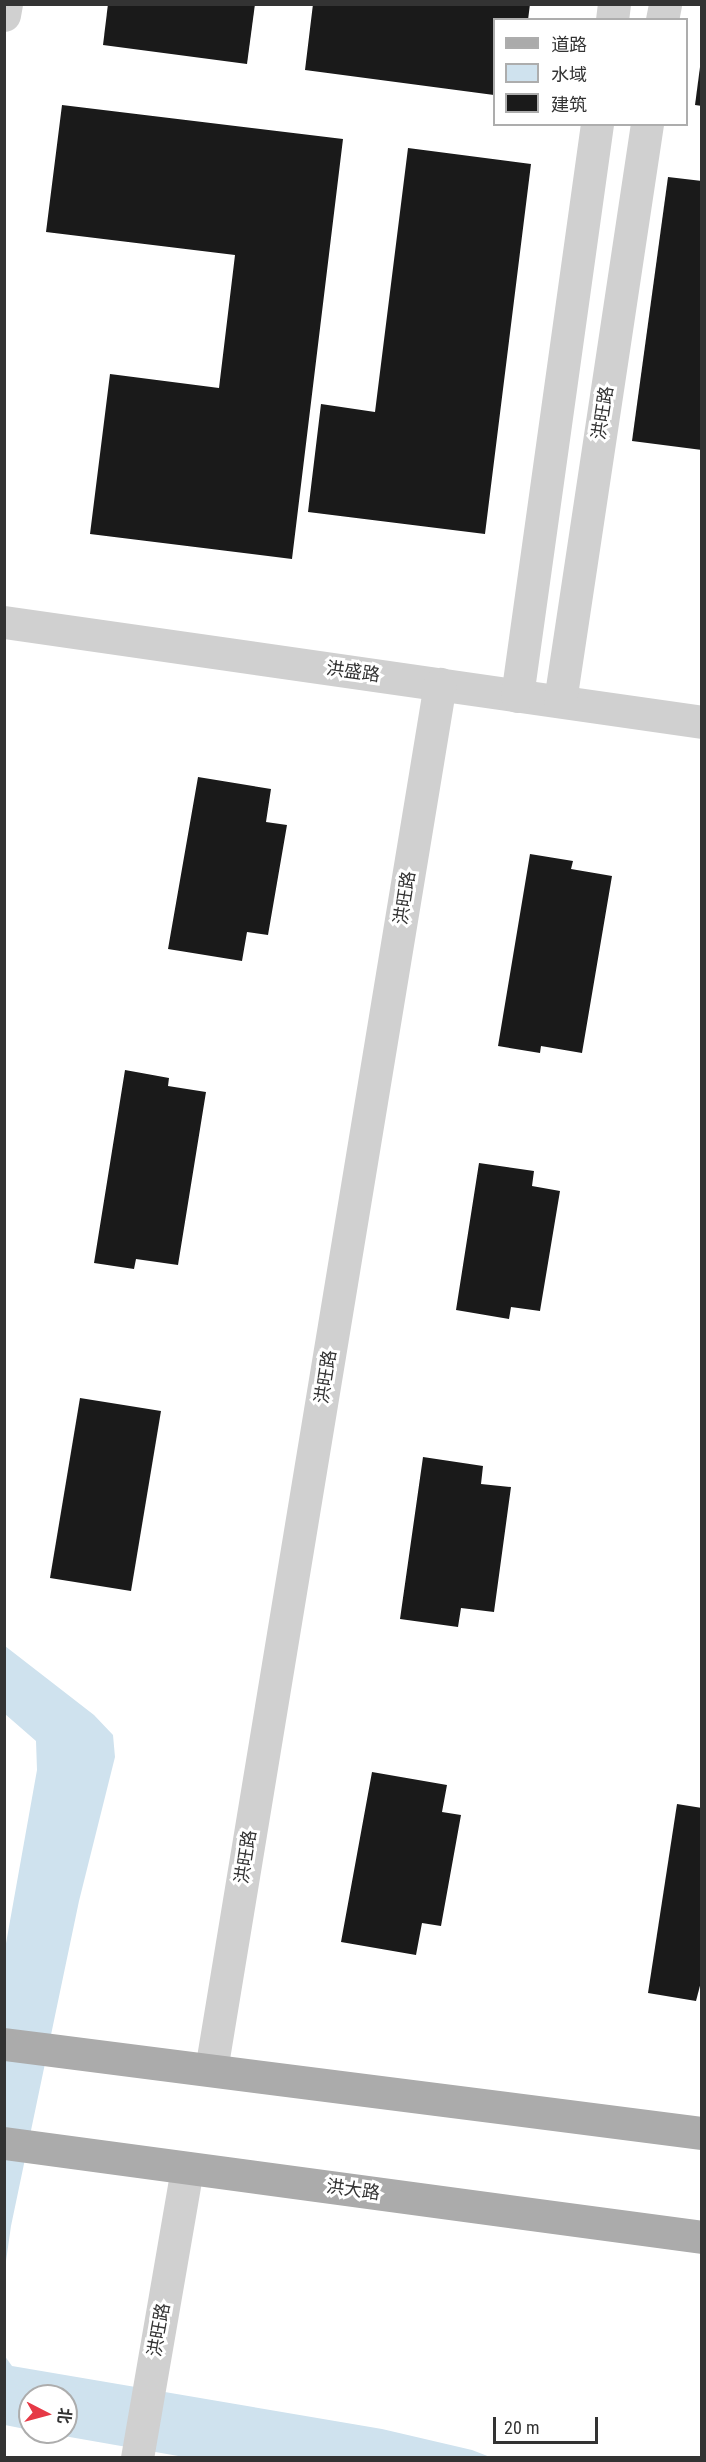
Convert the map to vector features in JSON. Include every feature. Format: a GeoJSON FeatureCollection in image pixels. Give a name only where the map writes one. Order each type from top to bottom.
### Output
{"type":"FeatureCollection","features":[{"type":"Feature","properties":{"kind":"main road"},"geometry":{"type":"LineString","coordinates":[[4,2044],[702,2133]]}},
{"type":"Feature","properties":{"kind":"main road","name":"洪大路"},"geometry":{"type":"LineString","coordinates":[[4,2143],[702,2237]]}},
{"type":"Feature","properties":{"kind":"street"},"geometry":{"type":"LineString","coordinates":[[4,15],[6,4]]}},
{"type":"Feature","properties":{"kind":"street"},"geometry":{"type":"LineString","coordinates":[[517,696],[597,126]]}},
{"type":"Feature","properties":{"kind":"street","name":"洪旺路"},"geometry":{"type":"LineString","coordinates":[[560,701],[647,126]]}},
{"type":"Feature","properties":{"kind":"street","name":"洪盛路"},"geometry":{"type":"LineString","coordinates":[[4,622],[702,722]]}},
{"type":"Feature","properties":{"kind":"street","name":"洪旺路"},"geometry":{"type":"LineString","coordinates":[[211,2070],[440,684]]}},
{"type":"Feature","properties":{"kind":"street","name":"洪旺路"},"geometry":{"type":"LineString","coordinates":[[137,2457],[187,2168]]}},
{"type":"Feature","properties":{"kind":"water"},"geometry":{"type":"Polygon","coordinates":[[[5,1646],[94,1715],[113,1735],[115,1757],[79,1901],[11,2226],[5,2268],[5,1949],[37,1770],[36,1741],[5,1714],[5,1646]]]}},
{"type":"Feature","properties":{"kind":"water"},"geometry":{"type":"Polygon","coordinates":[[[4,2355],[12,2366],[382,2429],[472,2450],[490,2457],[184,2457],[78,2438],[78,2384],[18,2384],[18,2428],[5,2425],[4,2355]]]}},
{"type":"Feature","properties":{"kind":"building"},"geometry":{"type":"Polygon","coordinates":[[[108,4],[255,4],[247,64],[103,45],[108,4]]]}},
{"type":"Feature","properties":{"kind":"building"},"geometry":{"type":"Polygon","coordinates":[[[313,4],[530,4],[528,18],[493,18],[493,95],[305,70],[313,4]]]}},
{"type":"Feature","properties":{"kind":"building"},"geometry":{"type":"Polygon","coordinates":[[[700,67],[702,67],[702,106],[695,105],[700,67]]]}},
{"type":"Feature","properties":{"kind":"building"},"geometry":{"type":"Polygon","coordinates":[[[62,105],[343,139],[292,559],[90,534],[110,374],[219,388],[235,255],[46,232],[62,105]]]}},
{"type":"Feature","properties":{"kind":"building"},"geometry":{"type":"Polygon","coordinates":[[[408,148],[531,164],[485,534],[308,512],[321,404],[375,412],[408,148]]]}},
{"type":"Feature","properties":{"kind":"building"},"geometry":{"type":"Polygon","coordinates":[[[668,177],[702,181],[702,450],[632,441],[668,177]]]}},
{"type":"Feature","properties":{"kind":"building"},"geometry":{"type":"Polygon","coordinates":[[[198,777],[271,789],[266,822],[287,825],[268,935],[247,932],[242,961],[168,949],[198,777]]]}},
{"type":"Feature","properties":{"kind":"building"},"geometry":{"type":"Polygon","coordinates":[[[530,854],[573,861],[571,869],[612,876],[582,1053],[541,1046],[540,1053],[498,1046],[530,854]]]}},
{"type":"Feature","properties":{"kind":"building"},"geometry":{"type":"Polygon","coordinates":[[[125,1070],[169,1078],[168,1086],[206,1092],[178,1265],[136,1259],[134,1269],[94,1263],[125,1070]]]}},
{"type":"Feature","properties":{"kind":"building"},"geometry":{"type":"Polygon","coordinates":[[[479,1163],[534,1171],[532,1186],[560,1191],[540,1311],[511,1307],[509,1319],[456,1310],[479,1163]]]}},
{"type":"Feature","properties":{"kind":"building"},"geometry":{"type":"Polygon","coordinates":[[[80,1398],[161,1411],[131,1591],[50,1578],[80,1398]]]}},
{"type":"Feature","properties":{"kind":"building"},"geometry":{"type":"Polygon","coordinates":[[[423,1457],[483,1466],[481,1484],[511,1487],[494,1612],[461,1608],[458,1627],[400,1619],[423,1457]]]}},
{"type":"Feature","properties":{"kind":"building"},"geometry":{"type":"Polygon","coordinates":[[[372,1772],[447,1785],[442,1812],[461,1815],[441,1926],[422,1923],[416,1955],[341,1942],[372,1772]]]}},
{"type":"Feature","properties":{"kind":"building"},"geometry":{"type":"Polygon","coordinates":[[[677,1804],[702,1808],[702,1978],[696,2001],[648,1993],[677,1804]]]}}]}
